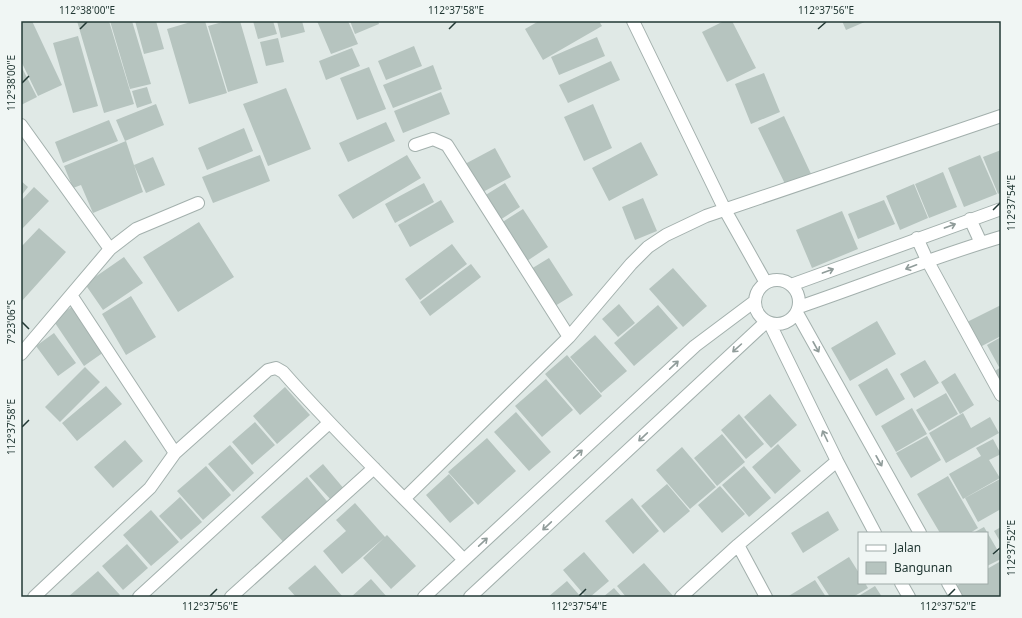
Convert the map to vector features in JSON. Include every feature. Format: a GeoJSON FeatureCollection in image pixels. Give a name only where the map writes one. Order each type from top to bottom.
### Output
{"type":"FeatureCollection","features":[{"type":"Feature","properties":{"kind":"street"},"geometry":{"type":"LineString","coordinates":[[633,21],[725,210],[766,283]]}},
{"type":"Feature","properties":{"kind":"street"},"geometry":{"type":"LineString","coordinates":[[405,498],[569,337],[631,264],[648,247],[683,226],[725,210],[1001,116]]}},
{"type":"Feature","properties":{"kind":"street"},"geometry":{"type":"LineString","coordinates":[[21,125],[110,249]]}},
{"type":"Feature","properties":{"kind":"street"},"geometry":{"type":"LineString","coordinates":[[415,145],[433,139],[447,145],[569,337]]}},
{"type":"Feature","properties":{"kind":"street"},"geometry":{"type":"LineString","coordinates":[[21,354],[110,249],[136,229],[198,203]]}},
{"type":"Feature","properties":{"kind":"street"},"geometry":{"type":"LineString","coordinates":[[791,285],[1001,208]]}},
{"type":"Feature","properties":{"kind":"street"},"geometry":{"type":"LineString","coordinates":[[970,219],[981,243]]}},
{"type":"Feature","properties":{"kind":"street"},"geometry":{"type":"LineString","coordinates":[[919,532],[798,310],[797,291],[791,285],[779,280],[766,283],[756,294],[754,301],[759,317],[768,323],[778,325],[786,323],[798,310],[927,260],[1001,237]]}},
{"type":"Feature","properties":{"kind":"street"},"geometry":{"type":"LineString","coordinates":[[917,238],[927,260],[1001,395]]}},
{"type":"Feature","properties":{"kind":"street"},"geometry":{"type":"LineString","coordinates":[[71,295],[175,453]]}},
{"type":"Feature","properties":{"kind":"street"},"geometry":{"type":"LineString","coordinates":[[424,597],[695,346],[754,301]]}},
{"type":"Feature","properties":{"kind":"street"},"geometry":{"type":"LineString","coordinates":[[768,323],[874,532]]}},
{"type":"Feature","properties":{"kind":"street"},"geometry":{"type":"LineString","coordinates":[[470,597],[768,323]]}},
{"type":"Feature","properties":{"kind":"street"},"geometry":{"type":"LineString","coordinates":[[34,597],[150,488],[175,453],[272,368],[276,368],[283,372],[329,423],[405,498],[464,560]]}},
{"type":"Feature","properties":{"kind":"street"},"geometry":{"type":"LineString","coordinates":[[139,597],[329,423]]}},
{"type":"Feature","properties":{"kind":"street"},"geometry":{"type":"LineString","coordinates":[[681,597],[738,545],[837,461]]}},
{"type":"Feature","properties":{"kind":"street"},"geometry":{"type":"LineString","coordinates":[[230,597],[374,468]]}},
{"type":"Feature","properties":{"kind":"street"},"geometry":{"type":"LineString","coordinates":[[738,545],[766,597]]}},
{"type":"Feature","properties":{"kind":"street"},"geometry":{"type":"LineString","coordinates":[[902,584],[909,597]]}},
{"type":"Feature","properties":{"kind":"street"},"geometry":{"type":"LineString","coordinates":[[949,584],[956,597]]}},
{"type":"Feature","properties":{"kind":"building"},"geometry":{"type":"Polygon","coordinates":[[[21,21],[32,21],[62,85],[38,96],[21,61],[21,21]]]}},
{"type":"Feature","properties":{"kind":"building"},"geometry":{"type":"Polygon","coordinates":[[[77,21],[109,21],[134,104],[104,113],[77,21]]]}},
{"type":"Feature","properties":{"kind":"building"},"geometry":{"type":"Polygon","coordinates":[[[110,21],[132,21],[151,84],[130,89],[110,21]]]}},
{"type":"Feature","properties":{"kind":"building"},"geometry":{"type":"Polygon","coordinates":[[[135,21],[156,21],[164,49],[144,54],[135,21]]]}},
{"type":"Feature","properties":{"kind":"building"},"geometry":{"type":"Polygon","coordinates":[[[194,21],[205,21],[227,93],[189,104],[167,29],[194,21]]]}},
{"type":"Feature","properties":{"kind":"building"},"geometry":{"type":"Polygon","coordinates":[[[226,21],[240,21],[258,83],[228,92],[208,26],[226,21]]]}},
{"type":"Feature","properties":{"kind":"building"},"geometry":{"type":"Polygon","coordinates":[[[253,21],[273,21],[277,34],[258,39],[253,21]]]}},
{"type":"Feature","properties":{"kind":"building"},"geometry":{"type":"Polygon","coordinates":[[[277,21],[302,21],[305,32],[281,38],[277,21]]]}},
{"type":"Feature","properties":{"kind":"building"},"geometry":{"type":"Polygon","coordinates":[[[317,21],[348,21],[358,44],[331,54],[317,21]]]}},
{"type":"Feature","properties":{"kind":"building"},"geometry":{"type":"Polygon","coordinates":[[[350,21],[378,21],[379,24],[355,34],[350,21]]]}},
{"type":"Feature","properties":{"kind":"building"},"geometry":{"type":"Polygon","coordinates":[[[539,21],[599,21],[602,26],[543,60],[525,29],[539,21]]]}},
{"type":"Feature","properties":{"kind":"building"},"geometry":{"type":"Polygon","coordinates":[[[724,21],[732,21],[756,68],[727,82],[702,32],[724,21]]]}},
{"type":"Feature","properties":{"kind":"building"},"geometry":{"type":"Polygon","coordinates":[[[842,21],[867,21],[846,30],[842,21]]]}},
{"type":"Feature","properties":{"kind":"building"},"geometry":{"type":"Polygon","coordinates":[[[78,36],[98,106],[73,113],[53,43],[78,36]]]}},
{"type":"Feature","properties":{"kind":"building"},"geometry":{"type":"Polygon","coordinates":[[[597,37],[605,56],[559,75],[551,57],[597,37]]]}},
{"type":"Feature","properties":{"kind":"building"},"geometry":{"type":"Polygon","coordinates":[[[278,38],[284,62],[266,66],[260,42],[278,38]]]}},
{"type":"Feature","properties":{"kind":"building"},"geometry":{"type":"Polygon","coordinates":[[[414,46],[422,66],[386,80],[378,61],[414,46]]]}},
{"type":"Feature","properties":{"kind":"building"},"geometry":{"type":"Polygon","coordinates":[[[352,48],[360,66],[326,80],[319,61],[352,48]]]}},
{"type":"Feature","properties":{"kind":"building"},"geometry":{"type":"Polygon","coordinates":[[[611,61],[620,80],[568,103],[559,85],[611,61]]]}},
{"type":"Feature","properties":{"kind":"building"},"geometry":{"type":"Polygon","coordinates":[[[433,65],[442,89],[393,108],[383,85],[433,65]]]}},
{"type":"Feature","properties":{"kind":"building"},"geometry":{"type":"Polygon","coordinates":[[[21,66],[37,97],[21,105],[21,66]]]}},
{"type":"Feature","properties":{"kind":"building"},"geometry":{"type":"Polygon","coordinates":[[[369,67],[386,109],[357,120],[340,78],[369,67]]]}},
{"type":"Feature","properties":{"kind":"building"},"geometry":{"type":"Polygon","coordinates":[[[764,73],[780,112],[751,124],[735,84],[764,73]]]}},
{"type":"Feature","properties":{"kind":"building"},"geometry":{"type":"Polygon","coordinates":[[[147,87],[152,103],[137,108],[132,91],[147,87]]]}},
{"type":"Feature","properties":{"kind":"building"},"geometry":{"type":"Polygon","coordinates":[[[286,88],[311,149],[268,166],[243,104],[286,88]]]}},
{"type":"Feature","properties":{"kind":"building"},"geometry":{"type":"Polygon","coordinates":[[[441,92],[450,114],[403,133],[394,111],[441,92]]]}},
{"type":"Feature","properties":{"kind":"building"},"geometry":{"type":"Polygon","coordinates":[[[156,104],[164,125],[125,141],[116,120],[156,104]]]}},
{"type":"Feature","properties":{"kind":"building"},"geometry":{"type":"Polygon","coordinates":[[[593,104],[612,148],[584,161],[564,117],[593,104]]]}},
{"type":"Feature","properties":{"kind":"building"},"geometry":{"type":"Polygon","coordinates":[[[784,116],[812,176],[787,188],[758,128],[784,116]]]}},
{"type":"Feature","properties":{"kind":"building"},"geometry":{"type":"Polygon","coordinates":[[[109,120],[118,141],[63,163],[55,142],[109,120]]]}},
{"type":"Feature","properties":{"kind":"building"},"geometry":{"type":"Polygon","coordinates":[[[386,122],[395,141],[348,162],[339,143],[386,122]]]}},
{"type":"Feature","properties":{"kind":"building"},"geometry":{"type":"Polygon","coordinates":[[[244,128],[253,151],[207,170],[198,148],[244,128]]]}},
{"type":"Feature","properties":{"kind":"building"},"geometry":{"type":"Polygon","coordinates":[[[126,141],[143,192],[93,213],[81,185],[73,188],[64,166],[126,141]]]}},
{"type":"Feature","properties":{"kind":"building"},"geometry":{"type":"Polygon","coordinates":[[[641,142],[658,175],[609,201],[592,168],[641,142]]]}},
{"type":"Feature","properties":{"kind":"building"},"geometry":{"type":"Polygon","coordinates":[[[495,148],[511,177],[481,193],[465,164],[495,148]]]}},
{"type":"Feature","properties":{"kind":"building"},"geometry":{"type":"Polygon","coordinates":[[[1001,150],[1001,192],[998,194],[983,157],[1001,150]]]}},
{"type":"Feature","properties":{"kind":"building"},"geometry":{"type":"Polygon","coordinates":[[[260,155],[270,181],[213,203],[202,177],[260,155]]]}},
{"type":"Feature","properties":{"kind":"building"},"geometry":{"type":"Polygon","coordinates":[[[407,155],[421,178],[353,219],[338,195],[407,155]]]}},
{"type":"Feature","properties":{"kind":"building"},"geometry":{"type":"Polygon","coordinates":[[[980,155],[997,194],[964,207],[948,168],[980,155]]]}},
{"type":"Feature","properties":{"kind":"building"},"geometry":{"type":"Polygon","coordinates":[[[153,157],[165,185],[146,193],[134,165],[153,157]]]}},
{"type":"Feature","properties":{"kind":"building"},"geometry":{"type":"Polygon","coordinates":[[[943,172],[957,207],[929,218],[915,184],[943,172]]]}},
{"type":"Feature","properties":{"kind":"building"},"geometry":{"type":"Polygon","coordinates":[[[21,181],[28,187],[21,196],[21,181]]]}},
{"type":"Feature","properties":{"kind":"building"},"geometry":{"type":"Polygon","coordinates":[[[424,183],[434,202],[395,223],[385,204],[424,183]]]}},
{"type":"Feature","properties":{"kind":"building"},"geometry":{"type":"Polygon","coordinates":[[[505,183],[520,207],[500,220],[484,196],[505,183]]]}},
{"type":"Feature","properties":{"kind":"building"},"geometry":{"type":"Polygon","coordinates":[[[914,184],[928,218],[900,230],[886,196],[914,184]]]}},
{"type":"Feature","properties":{"kind":"building"},"geometry":{"type":"Polygon","coordinates":[[[34,187],[49,201],[21,230],[21,201],[34,187]]]}},
{"type":"Feature","properties":{"kind":"building"},"geometry":{"type":"Polygon","coordinates":[[[643,198],[657,231],[635,240],[622,207],[643,198]]]}},
{"type":"Feature","properties":{"kind":"building"},"geometry":{"type":"Polygon","coordinates":[[[441,200],[454,222],[410,247],[398,225],[441,200]]]}},
{"type":"Feature","properties":{"kind":"building"},"geometry":{"type":"Polygon","coordinates":[[[884,200],[895,224],[858,239],[848,214],[884,200]]]}},
{"type":"Feature","properties":{"kind":"building"},"geometry":{"type":"Polygon","coordinates":[[[523,209],[548,247],[527,261],[501,223],[523,209]]]}},
{"type":"Feature","properties":{"kind":"building"},"geometry":{"type":"Polygon","coordinates":[[[842,211],[858,249],[812,268],[796,230],[842,211]]]}},
{"type":"Feature","properties":{"kind":"building"},"geometry":{"type":"Polygon","coordinates":[[[199,222],[234,277],[178,312],[143,257],[199,222]]]}},
{"type":"Feature","properties":{"kind":"building"},"geometry":{"type":"Polygon","coordinates":[[[39,228],[66,252],[21,302],[21,247],[39,228]]]}},
{"type":"Feature","properties":{"kind":"building"},"geometry":{"type":"Polygon","coordinates":[[[452,244],[467,264],[420,300],[405,279],[452,244]]]}},
{"type":"Feature","properties":{"kind":"building"},"geometry":{"type":"Polygon","coordinates":[[[124,257],[143,283],[103,310],[85,284],[124,257]]]}},
{"type":"Feature","properties":{"kind":"building"},"geometry":{"type":"Polygon","coordinates":[[[549,258],[573,295],[555,306],[531,269],[549,258]]]}},
{"type":"Feature","properties":{"kind":"building"},"geometry":{"type":"Polygon","coordinates":[[[471,264],[481,277],[430,316],[420,302],[471,264]]]}},
{"type":"Feature","properties":{"kind":"building"},"geometry":{"type":"Polygon","coordinates":[[[673,268],[707,306],[683,327],[649,289],[673,268]]]}},
{"type":"Feature","properties":{"kind":"building"},"geometry":{"type":"Polygon","coordinates":[[[131,296],[156,337],[126,355],[102,314],[131,296]]]}},
{"type":"Feature","properties":{"kind":"building"},"geometry":{"type":"Polygon","coordinates":[[[619,304],[635,323],[618,337],[602,319],[619,304]]]}},
{"type":"Feature","properties":{"kind":"building"},"geometry":{"type":"Polygon","coordinates":[[[658,305],[678,328],[634,366],[614,343],[658,305]]]}},
{"type":"Feature","properties":{"kind":"building"},"geometry":{"type":"Polygon","coordinates":[[[1001,305],[1001,336],[980,347],[967,322],[1001,305]]]}},
{"type":"Feature","properties":{"kind":"building"},"geometry":{"type":"Polygon","coordinates":[[[73,306],[104,352],[84,366],[53,320],[73,306]]]}},
{"type":"Feature","properties":{"kind":"building"},"geometry":{"type":"Polygon","coordinates":[[[877,321],[896,354],[850,381],[831,348],[877,321]]]}},
{"type":"Feature","properties":{"kind":"building"},"geometry":{"type":"Polygon","coordinates":[[[54,333],[76,363],[58,376],[36,346],[54,333]]]}},
{"type":"Feature","properties":{"kind":"building"},"geometry":{"type":"Polygon","coordinates":[[[595,335],[627,371],[601,393],[570,357],[595,335]]]}},
{"type":"Feature","properties":{"kind":"building"},"geometry":{"type":"Polygon","coordinates":[[[1001,337],[1001,366],[999,367],[987,345],[1001,337]]]}},
{"type":"Feature","properties":{"kind":"building"},"geometry":{"type":"Polygon","coordinates":[[[567,355],[602,396],[580,415],[545,374],[567,355]]]}},
{"type":"Feature","properties":{"kind":"building"},"geometry":{"type":"Polygon","coordinates":[[[925,360],[939,383],[914,398],[900,374],[925,360]]]}},
{"type":"Feature","properties":{"kind":"building"},"geometry":{"type":"Polygon","coordinates":[[[85,367],[100,382],[60,422],[45,407],[85,367]]]}},
{"type":"Feature","properties":{"kind":"building"},"geometry":{"type":"Polygon","coordinates":[[[1001,367],[1001,383],[995,371],[1001,367]]]}},
{"type":"Feature","properties":{"kind":"building"},"geometry":{"type":"Polygon","coordinates":[[[887,368],[905,399],[876,416],[858,385],[887,368]]]}},
{"type":"Feature","properties":{"kind":"building"},"geometry":{"type":"Polygon","coordinates":[[[955,373],[974,405],[960,414],[941,382],[955,373]]]}},
{"type":"Feature","properties":{"kind":"building"},"geometry":{"type":"Polygon","coordinates":[[[546,379],[573,410],[542,437],[515,406],[546,379]]]}},
{"type":"Feature","properties":{"kind":"building"},"geometry":{"type":"Polygon","coordinates":[[[106,386],[122,404],[77,441],[62,423],[106,386]]]}},
{"type":"Feature","properties":{"kind":"building"},"geometry":{"type":"Polygon","coordinates":[[[285,387],[310,415],[277,444],[253,416],[285,387]]]}},
{"type":"Feature","properties":{"kind":"building"},"geometry":{"type":"Polygon","coordinates":[[[946,393],[958,414],[929,431],[916,410],[946,393]]]}},
{"type":"Feature","properties":{"kind":"building"},"geometry":{"type":"Polygon","coordinates":[[[770,394],[797,425],[771,448],[744,417],[770,394]]]}},
{"type":"Feature","properties":{"kind":"building"},"geometry":{"type":"Polygon","coordinates":[[[912,408],[927,434],[896,452],[881,426],[912,408]]]}},
{"type":"Feature","properties":{"kind":"building"},"geometry":{"type":"Polygon","coordinates":[[[516,412],[551,452],[529,471],[494,432],[516,412]]]}},
{"type":"Feature","properties":{"kind":"building"},"geometry":{"type":"Polygon","coordinates":[[[963,413],[971,428],[990,417],[999,433],[946,463],[929,433],[963,413]]]}},
{"type":"Feature","properties":{"kind":"building"},"geometry":{"type":"Polygon","coordinates":[[[739,414],[764,444],[746,459],[721,430],[739,414]]]}},
{"type":"Feature","properties":{"kind":"building"},"geometry":{"type":"Polygon","coordinates":[[[255,422],[275,445],[252,465],[232,442],[255,422]]]}},
{"type":"Feature","properties":{"kind":"building"},"geometry":{"type":"Polygon","coordinates":[[[722,434],[745,462],[717,486],[694,458],[722,434]]]}},
{"type":"Feature","properties":{"kind":"building"},"geometry":{"type":"Polygon","coordinates":[[[927,436],[941,460],[911,478],[896,453],[927,436]]]}},
{"type":"Feature","properties":{"kind":"building"},"geometry":{"type":"Polygon","coordinates":[[[487,438],[516,471],[478,505],[448,472],[487,438]]]}},
{"type":"Feature","properties":{"kind":"building"},"geometry":{"type":"Polygon","coordinates":[[[993,439],[1001,454],[989,460],[1000,478],[963,499],[949,474],[981,456],[976,448],[993,439]]]}},
{"type":"Feature","properties":{"kind":"building"},"geometry":{"type":"Polygon","coordinates":[[[125,440],[143,461],[113,488],[94,467],[125,440]]]}},
{"type":"Feature","properties":{"kind":"building"},"geometry":{"type":"Polygon","coordinates":[[[778,444],[801,471],[775,494],[752,467],[778,444]]]}},
{"type":"Feature","properties":{"kind":"building"},"geometry":{"type":"Polygon","coordinates":[[[230,445],[254,473],[233,492],[208,464],[230,445]]]}},
{"type":"Feature","properties":{"kind":"building"},"geometry":{"type":"Polygon","coordinates":[[[682,447],[716,487],[690,509],[656,470],[682,447]]]}},
{"type":"Feature","properties":{"kind":"building"},"geometry":{"type":"Polygon","coordinates":[[[323,464],[345,490],[332,501],[309,476],[323,464]]]}},
{"type":"Feature","properties":{"kind":"building"},"geometry":{"type":"Polygon","coordinates":[[[206,466],[231,495],[203,520],[177,491],[206,466]]]}},
{"type":"Feature","properties":{"kind":"building"},"geometry":{"type":"Polygon","coordinates":[[[744,466],[771,498],[749,517],[722,485],[744,466]]]}},
{"type":"Feature","properties":{"kind":"building"},"geometry":{"type":"Polygon","coordinates":[[[449,474],[474,503],[450,523],[426,495],[449,474]]]}},
{"type":"Feature","properties":{"kind":"building"},"geometry":{"type":"Polygon","coordinates":[[[948,476],[978,528],[972,532],[939,532],[917,494],[948,476]]]}},
{"type":"Feature","properties":{"kind":"building"},"geometry":{"type":"Polygon","coordinates":[[[307,477],[331,506],[286,545],[261,517],[307,477]]]}},
{"type":"Feature","properties":{"kind":"building"},"geometry":{"type":"Polygon","coordinates":[[[1000,479],[1001,509],[978,522],[965,498],[1000,479]]]}},
{"type":"Feature","properties":{"kind":"building"},"geometry":{"type":"Polygon","coordinates":[[[667,484],[690,511],[664,533],[641,506],[667,484]]]}},
{"type":"Feature","properties":{"kind":"building"},"geometry":{"type":"Polygon","coordinates":[[[720,486],[745,514],[722,533],[698,505],[720,486]]]}},
{"type":"Feature","properties":{"kind":"building"},"geometry":{"type":"Polygon","coordinates":[[[180,497],[202,522],[181,540],[159,516],[180,497]]]}},
{"type":"Feature","properties":{"kind":"building"},"geometry":{"type":"Polygon","coordinates":[[[632,498],[659,531],[633,554],[605,521],[632,498]]]}},
{"type":"Feature","properties":{"kind":"building"},"geometry":{"type":"Polygon","coordinates":[[[355,503],[385,537],[342,574],[323,551],[346,531],[336,520],[355,503]]]}},
{"type":"Feature","properties":{"kind":"building"},"geometry":{"type":"Polygon","coordinates":[[[151,510],[179,542],[151,566],[123,535],[151,510]]]}},
{"type":"Feature","properties":{"kind":"building"},"geometry":{"type":"Polygon","coordinates":[[[828,511],[839,530],[803,553],[791,533],[828,511]]]}},
{"type":"Feature","properties":{"kind":"building"},"geometry":{"type":"Polygon","coordinates":[[[984,527],[987,532],[975,532],[984,527]]]}},
{"type":"Feature","properties":{"kind":"building"},"geometry":{"type":"Polygon","coordinates":[[[1001,527],[1001,543],[994,531],[1001,527]]]}},
{"type":"Feature","properties":{"kind":"building"},"geometry":{"type":"Polygon","coordinates":[[[988,534],[1001,556],[1001,559],[988,566],[988,534]]]}},
{"type":"Feature","properties":{"kind":"building"},"geometry":{"type":"Polygon","coordinates":[[[387,535],[416,566],[391,589],[363,558],[387,535]]]}},
{"type":"Feature","properties":{"kind":"building"},"geometry":{"type":"Polygon","coordinates":[[[127,544],[148,568],[123,590],[102,566],[127,544]]]}},
{"type":"Feature","properties":{"kind":"building"},"geometry":{"type":"Polygon","coordinates":[[[584,552],[609,581],[590,597],[586,597],[563,570],[584,552]]]}},
{"type":"Feature","properties":{"kind":"building"},"geometry":{"type":"Polygon","coordinates":[[[849,557],[858,571],[858,584],[866,584],[868,588],[853,597],[830,597],[817,577],[849,557]]]}},
{"type":"Feature","properties":{"kind":"building"},"geometry":{"type":"Polygon","coordinates":[[[1001,561],[1001,597],[961,597],[955,587],[960,584],[988,584],[988,568],[1001,561]]]}},
{"type":"Feature","properties":{"kind":"building"},"geometry":{"type":"Polygon","coordinates":[[[644,563],[674,597],[626,597],[617,586],[644,563]]]}},
{"type":"Feature","properties":{"kind":"building"},"geometry":{"type":"Polygon","coordinates":[[[315,565],[343,597],[296,597],[288,588],[315,565]]]}},
{"type":"Feature","properties":{"kind":"building"},"geometry":{"type":"Polygon","coordinates":[[[98,571],[120,595],[118,597],[68,597],[98,571]]]}},
{"type":"Feature","properties":{"kind":"building"},"geometry":{"type":"Polygon","coordinates":[[[371,579],[387,597],[351,597],[371,579]]]}},
{"type":"Feature","properties":{"kind":"building"},"geometry":{"type":"Polygon","coordinates":[[[815,580],[826,597],[787,597],[815,580]]]}},
{"type":"Feature","properties":{"kind":"building"},"geometry":{"type":"Polygon","coordinates":[[[567,581],[581,597],[548,597],[567,581]]]}},
{"type":"Feature","properties":{"kind":"building"},"geometry":{"type":"Polygon","coordinates":[[[875,586],[882,597],[857,597],[875,586]]]}},
{"type":"Feature","properties":{"kind":"building"},"geometry":{"type":"Polygon","coordinates":[[[614,588],[622,597],[603,597],[614,588]]]}}]}
